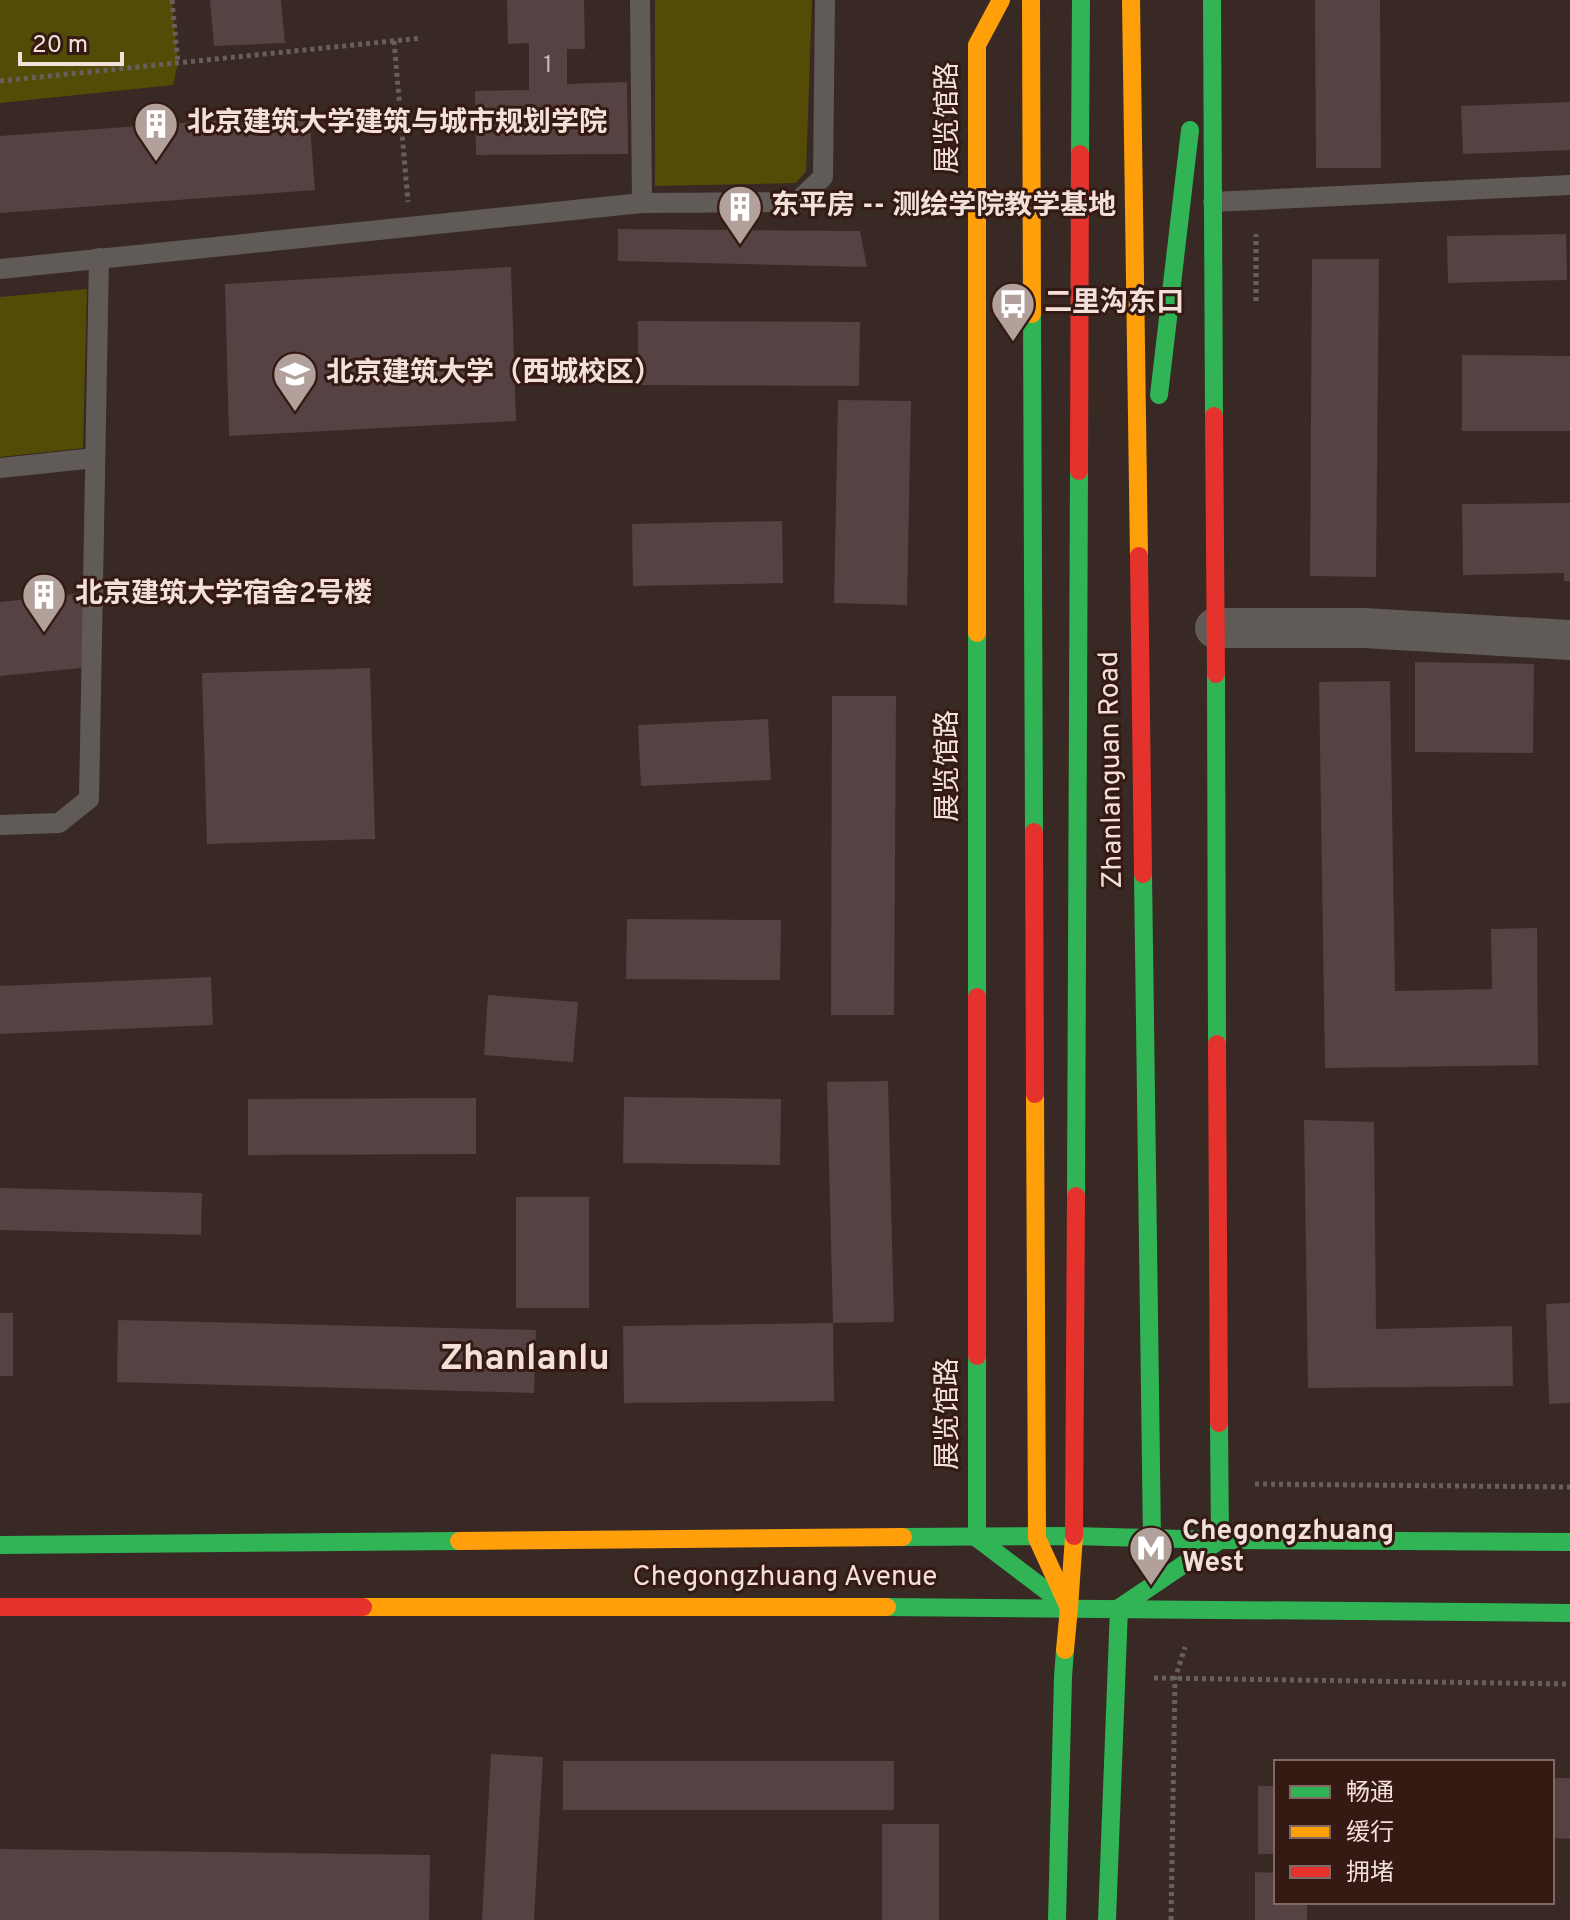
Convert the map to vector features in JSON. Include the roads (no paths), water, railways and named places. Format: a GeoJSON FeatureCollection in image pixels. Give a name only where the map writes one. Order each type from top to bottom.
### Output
{"type":"FeatureCollection","features":[{"type":"Feature","properties":{"kind":"main road","name":"展览馆路"},"geometry":{"type":"LineString","coordinates":[[977,1538],[977,45],[1001,0]]}},
{"type":"Feature","properties":{"kind":"main road"},"geometry":{"type":"LineString","coordinates":[[1031,0],[1037,1538],[1069,1608],[1063,1677],[1057,1920]]}},
{"type":"Feature","properties":{"kind":"main road","name":"Zhanlanguan Road"},"geometry":{"type":"LineString","coordinates":[[1069,1608],[1074,1536],[1081,0]]}},
{"type":"Feature","properties":{"kind":"main road","name":"Zhanlanguan Road"},"geometry":{"type":"LineString","coordinates":[[1131,0],[1148,1546]]}},
{"type":"Feature","properties":{"kind":"main road"},"geometry":{"type":"LineString","coordinates":[[1138,584],[1180,202],[1210,0]]}},
{"type":"Feature","properties":{"kind":"main road"},"geometry":{"type":"LineString","coordinates":[[1210,0],[1220,1540]]}},
{"type":"Feature","properties":{"kind":"main road"},"geometry":{"type":"LineString","coordinates":[[1017,811],[1034,736]]}},
{"type":"Feature","properties":{"kind":"main road"},"geometry":{"type":"LineString","coordinates":[[977,991],[994,916]]}},
{"type":"Feature","properties":{"kind":"main road","name":"Chegongzhuang Avenue"},"geometry":{"type":"LineString","coordinates":[[0,1545],[1074,1536],[1148,1546],[1220,1540]]}},
{"type":"Feature","properties":{"kind":"main road"},"geometry":{"type":"LineString","coordinates":[[977,1538],[1069,1608]]}},
{"type":"Feature","properties":{"kind":"main road"},"geometry":{"type":"LineString","coordinates":[[1119,1608],[1220,1540],[1570,1542]]}},
{"type":"Feature","properties":{"kind":"main road"},"geometry":{"type":"LineString","coordinates":[[1107,1920],[1119,1608],[1132,1580]]}},
{"type":"Feature","properties":{"kind":"main road","name":"Chegongzhuang Avenue"},"geometry":{"type":"LineString","coordinates":[[0,1607],[1198,1608],[1570,1613]]}},
{"type":"Feature","properties":{"kind":"street"},"geometry":{"type":"LineString","coordinates":[[1215,628],[1364,628],[1570,640]]}},
{"type":"Feature","properties":{"kind":"lane"},"geometry":{"type":"LineString","coordinates":[[640,0],[642,203]]}},
{"type":"Feature","properties":{"kind":"lane"},"geometry":{"type":"LineString","coordinates":[[0,269],[642,203],[797,202],[823,177],[825,0]]}},
{"type":"Feature","properties":{"kind":"lane"},"geometry":{"type":"LineString","coordinates":[[1213,202],[1570,185]]}},
{"type":"Feature","properties":{"kind":"lane"},"geometry":{"type":"LineString","coordinates":[[0,825],[59,823],[89,799],[99,258]]}},
{"type":"Feature","properties":{"kind":"lane"},"geometry":{"type":"LineString","coordinates":[[0,468],[95,458]]}},
{"type":"Feature","properties":{"kind":"place","name":"北京建筑大学建筑与城市规划学院"},"geometry":{"type":"Point","coordinates":[156,163]}},
{"type":"Feature","properties":{"kind":"place","name":"东平房 -- 测绘学院教学基地"},"geometry":{"type":"Point","coordinates":[740,246]}},
{"type":"Feature","properties":{"kind":"place","name":"二里沟东口"},"geometry":{"type":"Point","coordinates":[1013,343]}},
{"type":"Feature","properties":{"kind":"place","name":"北京建筑大学（西城校区）"},"geometry":{"type":"Point","coordinates":[295,413]}},
{"type":"Feature","properties":{"kind":"place","name":"北京建筑大学宿舍2号楼"},"geometry":{"type":"Point","coordinates":[44,634]}},
{"type":"Feature","properties":{"kind":"place","name":"Chegongzhuang West"},"geometry":{"type":"Point","coordinates":[1151,1587]}},
{"type":"Feature","properties":{"kind":"district","name":"Zhanlanlu"},"geometry":{"type":"Point","coordinates":[525,1360]}}]}
